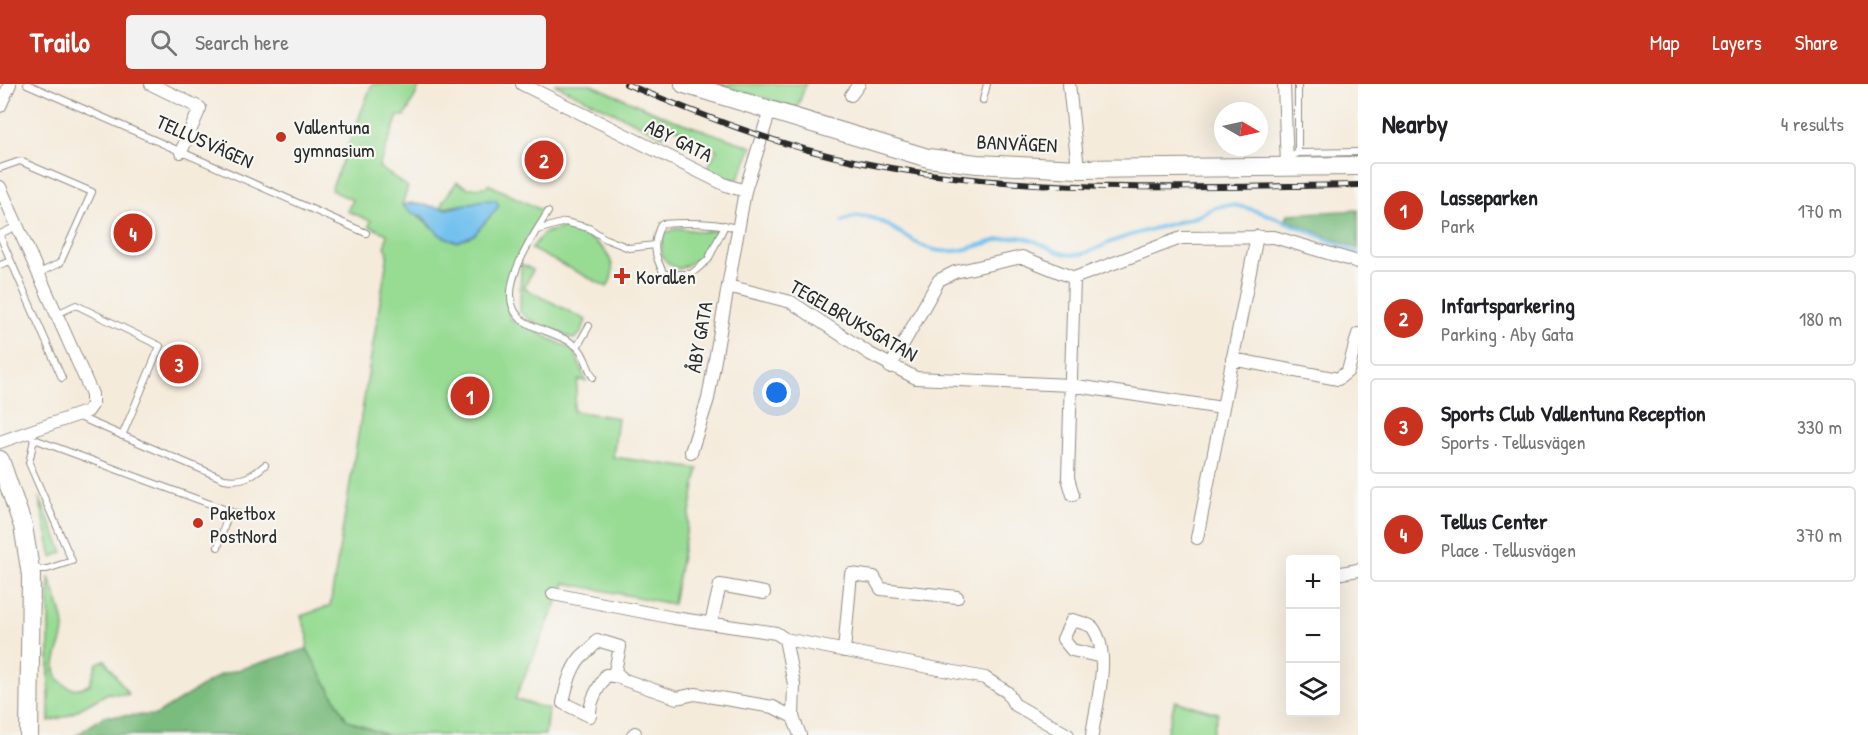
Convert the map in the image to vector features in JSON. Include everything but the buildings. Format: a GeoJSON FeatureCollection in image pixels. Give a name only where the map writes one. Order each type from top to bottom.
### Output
{"type":"FeatureCollection","features":[{"type":"Feature","properties":{"kind":"street"},"geometry":{"type":"LineString","coordinates":[[0,106],[9,84]]}},
{"type":"Feature","properties":{"kind":"street"},"geometry":{"type":"LineString","coordinates":[[150,84],[200,108],[181,152]]}},
{"type":"Feature","properties":{"kind":"street","name":"ABY GATA"},"geometry":{"type":"LineString","coordinates":[[522,84],[726,185],[745,191]]}},
{"type":"Feature","properties":{"kind":"street","name":"BANVÄGEN"},"geometry":{"type":"LineString","coordinates":[[684,84],[928,158],[977,164],[1078,169],[1290,159],[1358,165]]}},
{"type":"Feature","properties":{"kind":"street"},"geometry":{"type":"LineString","coordinates":[[850,94],[859,84]]}},
{"type":"Feature","properties":{"kind":"street"},"geometry":{"type":"LineString","coordinates":[[1069,84],[1078,169]]}},
{"type":"Feature","properties":{"kind":"street"},"geometry":{"type":"LineString","coordinates":[[1284,84],[1290,159]]}},
{"type":"Feature","properties":{"kind":"street"},"geometry":{"type":"LineString","coordinates":[[745,191],[770,110]]}},
{"type":"Feature","properties":{"kind":"street","name":"ÅBY GATA"},"geometry":{"type":"LineString","coordinates":[[691,452],[708,399],[745,191]]}},
{"type":"Feature","properties":{"kind":"street"},"geometry":{"type":"LineString","coordinates":[[0,442],[31,436],[88,411],[92,405],[92,394],[2,195]]}},
{"type":"Feature","properties":{"kind":"street"},"geometry":{"type":"LineString","coordinates":[[1197,538],[1257,236]]}},
{"type":"Feature","properties":{"kind":"street"},"geometry":{"type":"LineString","coordinates":[[890,366],[939,280],[954,272],[1022,257],[1074,278],[1180,238],[1257,236],[1274,237],[1358,262]]}},
{"type":"Feature","properties":{"kind":"street"},"geometry":{"type":"LineString","coordinates":[[1073,495],[1068,478],[1074,278]]}},
{"type":"Feature","properties":{"kind":"street","name":"TEGELBRUKSGATAN"},"geometry":{"type":"LineString","coordinates":[[728,286],[791,302],[890,366],[916,378],[1070,385],[1222,408]]}},
{"type":"Feature","properties":{"kind":"street"},"geometry":{"type":"LineString","coordinates":[[1232,359],[1338,379],[1348,371],[1358,334]]}},
{"type":"Feature","properties":{"kind":"street"},"geometry":{"type":"LineString","coordinates":[[0,460],[23,526],[30,569],[29,735]]}},
{"type":"Feature","properties":{"kind":"street"},"geometry":{"type":"LineString","coordinates":[[1340,573],[1358,570]]}},
{"type":"Feature","properties":{"kind":"street"},"geometry":{"type":"LineString","coordinates":[[844,651],[851,574],[874,577],[881,589],[957,597]]}},
{"type":"Feature","properties":{"kind":"street"},"geometry":{"type":"LineString","coordinates":[[711,623],[720,585],[764,592]]}},
{"type":"Feature","properties":{"kind":"street"},"geometry":{"type":"LineString","coordinates":[[553,594],[776,633],[785,639],[986,678],[1007,692],[1014,704],[1068,735]]}},
{"type":"Feature","properties":{"kind":"street"},"geometry":{"type":"LineString","coordinates":[[785,639],[794,684],[793,717],[800,735]]}},
{"type":"Feature","properties":{"kind":"street"},"geometry":{"type":"LineString","coordinates":[[621,677],[615,671],[620,647],[597,640],[594,648],[585,653],[571,672],[563,703],[590,716],[589,709],[606,675],[621,677],[677,699],[695,694],[773,707],[793,717]]}},
{"type":"Feature","properties":{"kind":"street"},"geometry":{"type":"LineString","coordinates":[[1092,735],[1102,657]]}},
{"type":"Feature","properties":{"kind":"lane","name":"TELLUSVÄGEN"},"geometry":{"type":"LineString","coordinates":[[27,84],[366,233]]}},
{"type":"Feature","properties":{"kind":"lane"},"geometry":{"type":"LineString","coordinates":[[983,100],[987,84]]}},
{"type":"Feature","properties":{"kind":"lane"},"geometry":{"type":"LineString","coordinates":[[1298,84],[1290,159],[1358,152]]}},
{"type":"Feature","properties":{"kind":"lane"},"geometry":{"type":"LineString","coordinates":[[0,168],[20,161],[92,192],[60,263],[39,273]]}},
{"type":"Feature","properties":{"kind":"lane"},"geometry":{"type":"LineString","coordinates":[[548,212],[519,258],[510,301],[513,312],[526,323],[578,347],[593,377]]}},
{"type":"Feature","properties":{"kind":"lane"},"geometry":{"type":"LineString","coordinates":[[724,225],[708,260],[691,274],[664,274],[654,257],[661,224],[691,221],[724,225],[738,228]]}},
{"type":"Feature","properties":{"kind":"lane"},"geometry":{"type":"LineString","coordinates":[[537,231],[565,222],[589,228],[606,239],[629,248],[655,245]]}},
{"type":"Feature","properties":{"kind":"lane"},"geometry":{"type":"LineString","coordinates":[[17,226],[0,235],[62,378]]}},
{"type":"Feature","properties":{"kind":"lane"},"geometry":{"type":"LineString","coordinates":[[0,265],[11,261]]}},
{"type":"Feature","properties":{"kind":"lane"},"geometry":{"type":"LineString","coordinates":[[57,314],[76,305],[160,346],[122,436]]}},
{"type":"Feature","properties":{"kind":"lane"},"geometry":{"type":"LineString","coordinates":[[578,347],[589,326]]}},
{"type":"Feature","properties":{"kind":"lane"},"geometry":{"type":"LineString","coordinates":[[77,416],[224,479],[238,482],[250,477],[265,465]]}},
{"type":"Feature","properties":{"kind":"lane"},"geometry":{"type":"LineString","coordinates":[[30,569],[47,569],[72,561],[29,463],[31,436],[240,515]]}},
{"type":"Feature","properties":{"kind":"lane"},"geometry":{"type":"LineString","coordinates":[[218,547],[230,511]]}},
{"type":"Feature","properties":{"kind":"green space"},"geometry":{"type":"Polygon","coordinates":[[[372,84],[421,84],[405,116],[398,116],[379,167],[408,187],[402,205],[432,228],[495,200],[441,208],[443,201],[457,182],[468,188],[486,187],[488,184],[543,211],[516,264],[508,294],[508,307],[511,320],[574,350],[586,381],[578,380],[573,411],[618,418],[613,457],[698,469],[673,604],[565,583],[515,699],[548,709],[545,735],[386,735],[347,720],[307,649],[308,636],[301,616],[330,606],[388,253],[385,246],[387,234],[369,226],[371,221],[347,211],[353,200],[331,190],[372,84]]]}},
{"type":"Feature","properties":{"kind":"green space"},"geometry":{"type":"Polygon","coordinates":[[[554,84],[590,84],[671,119],[752,147],[738,179],[730,179],[707,169],[717,150],[669,125],[663,136],[554,84]]]}},
{"type":"Feature","properties":{"kind":"green space"},"geometry":{"type":"Polygon","coordinates":[[[715,84],[806,84],[797,108],[715,84]]]}},
{"type":"Feature","properties":{"kind":"green space"},"geometry":{"type":"Polygon","coordinates":[[[1358,210],[1358,249],[1286,220],[1288,214],[1358,210]]]}},
{"type":"Feature","properties":{"kind":"green space"},"geometry":{"type":"Polygon","coordinates":[[[565,227],[594,241],[609,257],[612,276],[607,287],[531,249],[544,233],[565,227]]]}},
{"type":"Feature","properties":{"kind":"green space"},"geometry":{"type":"Polygon","coordinates":[[[679,228],[702,232],[718,229],[703,253],[693,262],[679,269],[664,259],[661,246],[664,233],[679,228]]]}},
{"type":"Feature","properties":{"kind":"green space"},"geometry":{"type":"Polygon","coordinates":[[[521,264],[533,270],[524,288],[586,320],[581,333],[574,339],[529,319],[520,312],[521,264]]]}},
{"type":"Feature","properties":{"kind":"green space"},"geometry":{"type":"Polygon","coordinates":[[[39,497],[63,552],[52,557],[39,497]]]}},
{"type":"Feature","properties":{"kind":"green space"},"geometry":{"type":"Polygon","coordinates":[[[49,577],[64,627],[55,664],[58,678],[70,688],[83,687],[90,684],[97,663],[105,660],[129,695],[108,693],[67,716],[49,721],[49,577]]]}},
{"type":"Feature","properties":{"kind":"green space"},"geometry":{"type":"Polygon","coordinates":[[[307,649],[347,720],[386,735],[77,735],[104,716],[156,715],[220,675],[307,649]]]}},
{"type":"Feature","properties":{"kind":"green space"},"geometry":{"type":"Polygon","coordinates":[[[1175,701],[1218,713],[1212,735],[1166,735],[1175,701]]]}},
{"type":"Feature","properties":{"kind":"water"},"geometry":{"type":"Polygon","coordinates":[[[483,200],[496,200],[499,206],[474,235],[457,242],[440,235],[422,216],[412,214],[402,205],[411,203],[447,209],[483,200]]]}},
{"type":"Feature","properties":{"kind":"waterway"},"geometry":{"type":"LineString","coordinates":[[842,221],[856,217],[868,217],[892,227],[915,242],[941,251],[960,250],[1017,237],[1031,240],[1059,252],[1078,255],[1122,238],[1199,216],[1216,207],[1228,205],[1274,217],[1358,253]]}},
{"type":"Feature","properties":{"kind":"railway"},"geometry":{"type":"LineString","coordinates":[[626,84],[710,118],[796,147],[854,161],[916,172],[979,180],[1105,187],[1358,185]]}},
{"type":"Feature","properties":{"kind":"place","name":"Vallentuna gymnasium"},"geometry":{"type":"Point","coordinates":[281,137]}},
{"type":"Feature","properties":{"kind":"place","name":"Infartsparkering"},"geometry":{"type":"Point","coordinates":[544,160]}},
{"type":"Feature","properties":{"kind":"place","name":"Tellus Center"},"geometry":{"type":"Point","coordinates":[133,233]}},
{"type":"Feature","properties":{"kind":"place","name":"Korallen"},"geometry":{"type":"Point","coordinates":[622,276]}},
{"type":"Feature","properties":{"kind":"place","name":"Sports Club Vallentuna Reception"},"geometry":{"type":"Point","coordinates":[179,364]}},
{"type":"Feature","properties":{"kind":"place","name":"Lasseparken"},"geometry":{"type":"Point","coordinates":[470,396]}},
{"type":"Feature","properties":{"kind":"place","name":"Paketbox PostNord"},"geometry":{"type":"Point","coordinates":[198,523]}}]}
